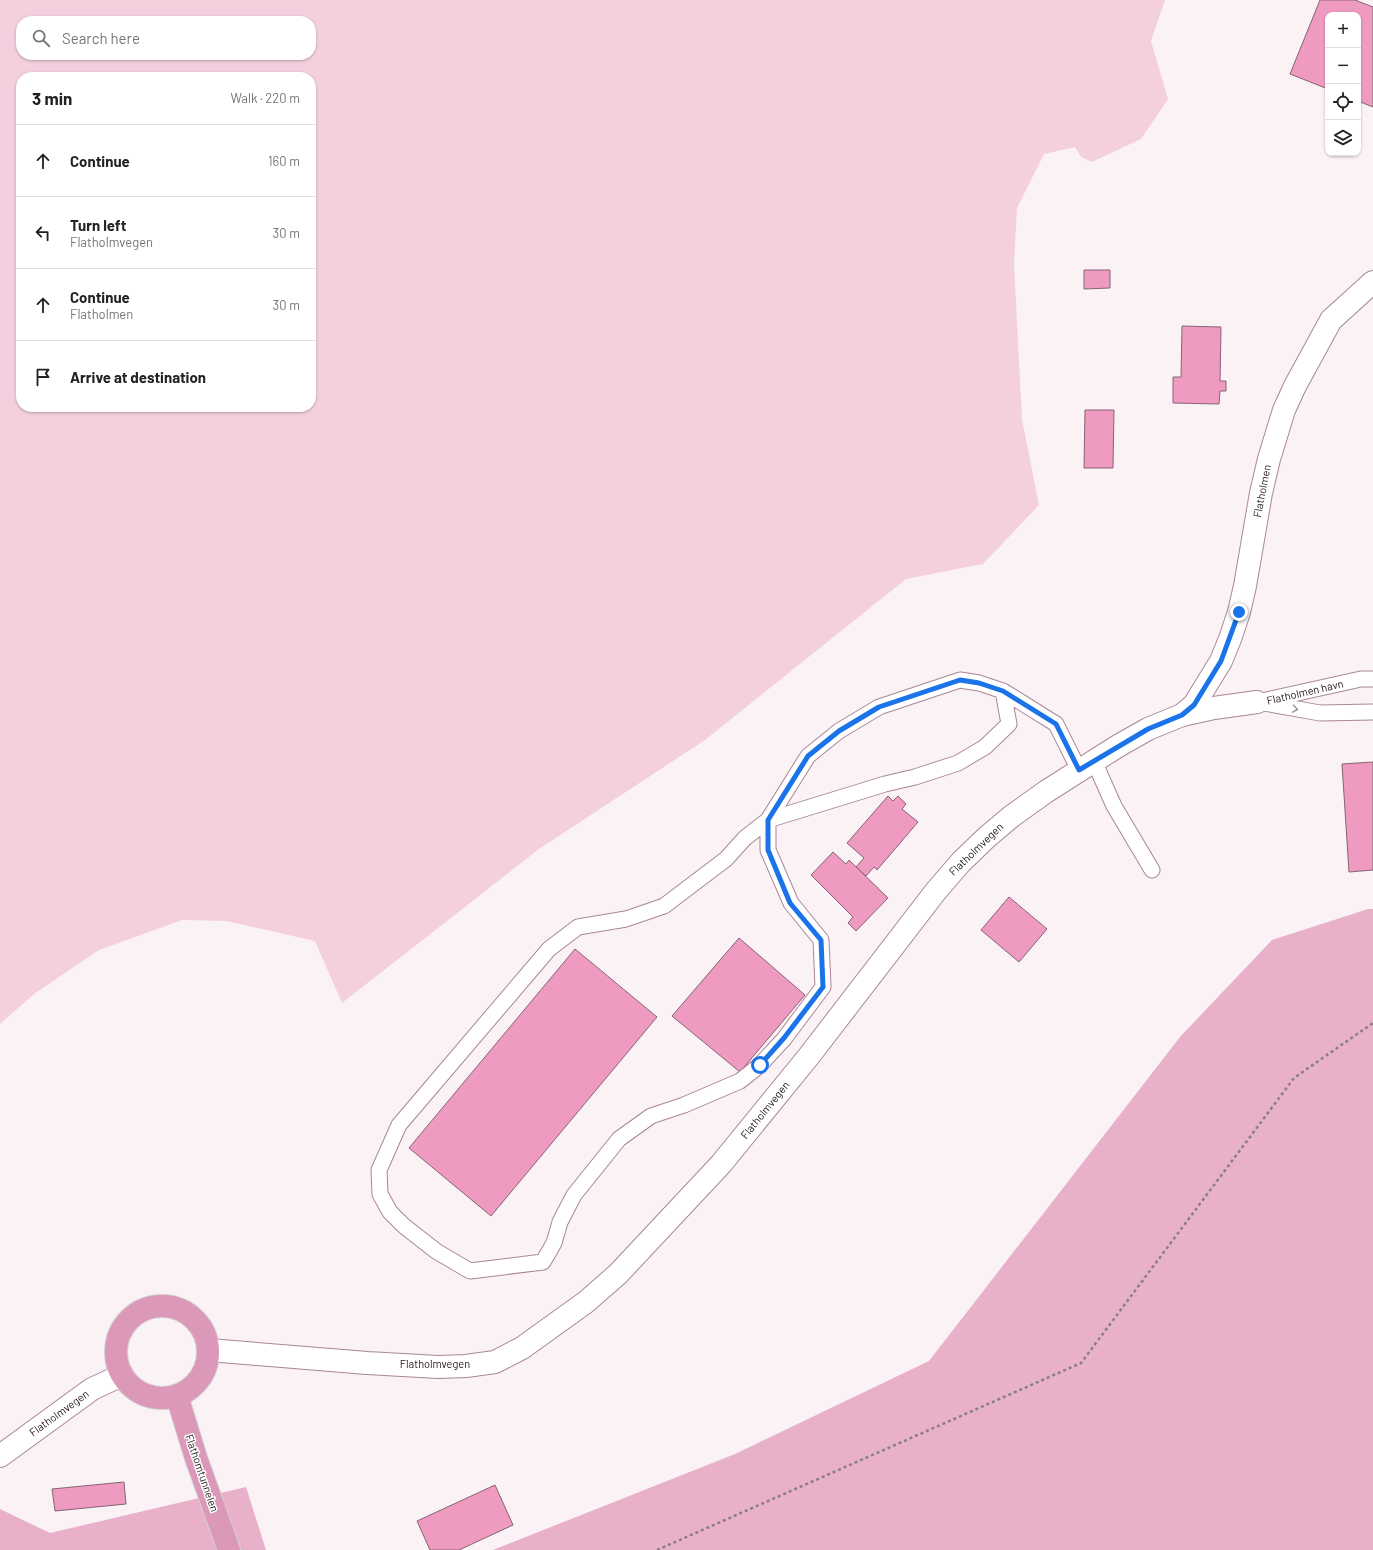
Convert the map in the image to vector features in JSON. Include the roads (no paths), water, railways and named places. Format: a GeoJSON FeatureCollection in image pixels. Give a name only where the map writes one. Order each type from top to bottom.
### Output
{"type":"FeatureCollection","features":[{"type":"Feature","properties":{"kind":"highway"},"geometry":{"type":"LineString","coordinates":[[156,1306],[168,1306],[181,1309],[192,1316],[201,1326],[206,1337],[209,1350],[207,1365],[200,1378],[190,1389],[177,1396],[164,1398],[152,1397],[140,1393],[130,1385],[122,1375],[117,1363],[115,1350],[118,1337],[123,1326],[132,1316],[143,1309],[156,1306]]}},
{"type":"Feature","properties":{"kind":"highway","name":"Flathomtunnelen"},"geometry":{"type":"LineString","coordinates":[[177,1396],[196,1458],[229,1550]]}},
{"type":"Feature","properties":{"kind":"street","name":"Flatholmen"},"geometry":{"type":"LineString","coordinates":[[1182,715],[1194,705],[1217,667],[1232,632],[1245,586],[1261,493],[1269,459],[1284,410],[1295,386],[1331,320],[1373,282]]}},
{"type":"Feature","properties":{"kind":"street","name":"Flatholmvegen"},"geometry":{"type":"LineString","coordinates":[[209,1350],[438,1367],[466,1366],[495,1362],[522,1348],[586,1302],[618,1274],[721,1164],[809,1056],[936,891],[961,862],[1012,816],[1046,791],[1148,729],[1182,715],[1214,708],[1257,702]]}},
{"type":"Feature","properties":{"kind":"street","name":"Flatholmvegen"},"geometry":{"type":"LineString","coordinates":[[0,1456],[92,1389],[122,1375]]}},
{"type":"Feature","properties":{"kind":"lane","name":"Flatholmen havn"},"geometry":{"type":"LineString","coordinates":[[1257,702],[1361,679],[1373,679]]}},
{"type":"Feature","properties":{"kind":"lane"},"geometry":{"type":"LineString","coordinates":[[768,820],[768,850],[790,903],[821,940],[823,987],[784,1038],[760,1065],[740,1081],[684,1105],[651,1116],[619,1139],[574,1195],[560,1222],[554,1243],[543,1262],[470,1271],[436,1251],[404,1226],[390,1212],[380,1194],[379,1170],[399,1125],[549,948],[578,927],[626,919],[664,906],[726,859],[745,838],[768,820],[808,756],[839,731],[879,707],[960,680],[979,683],[1003,691],[1056,724],[1114,806],[1152,870]]}},
{"type":"Feature","properties":{"kind":"lane"},"geometry":{"type":"LineString","coordinates":[[768,820],[885,784],[916,778],[958,763],[985,747],[1009,724],[1003,691]]}},
{"type":"Feature","properties":{"kind":"lane","name":"Flatholmen havn"},"geometry":{"type":"LineString","coordinates":[[1257,702],[1320,713],[1373,712]]}}]}
